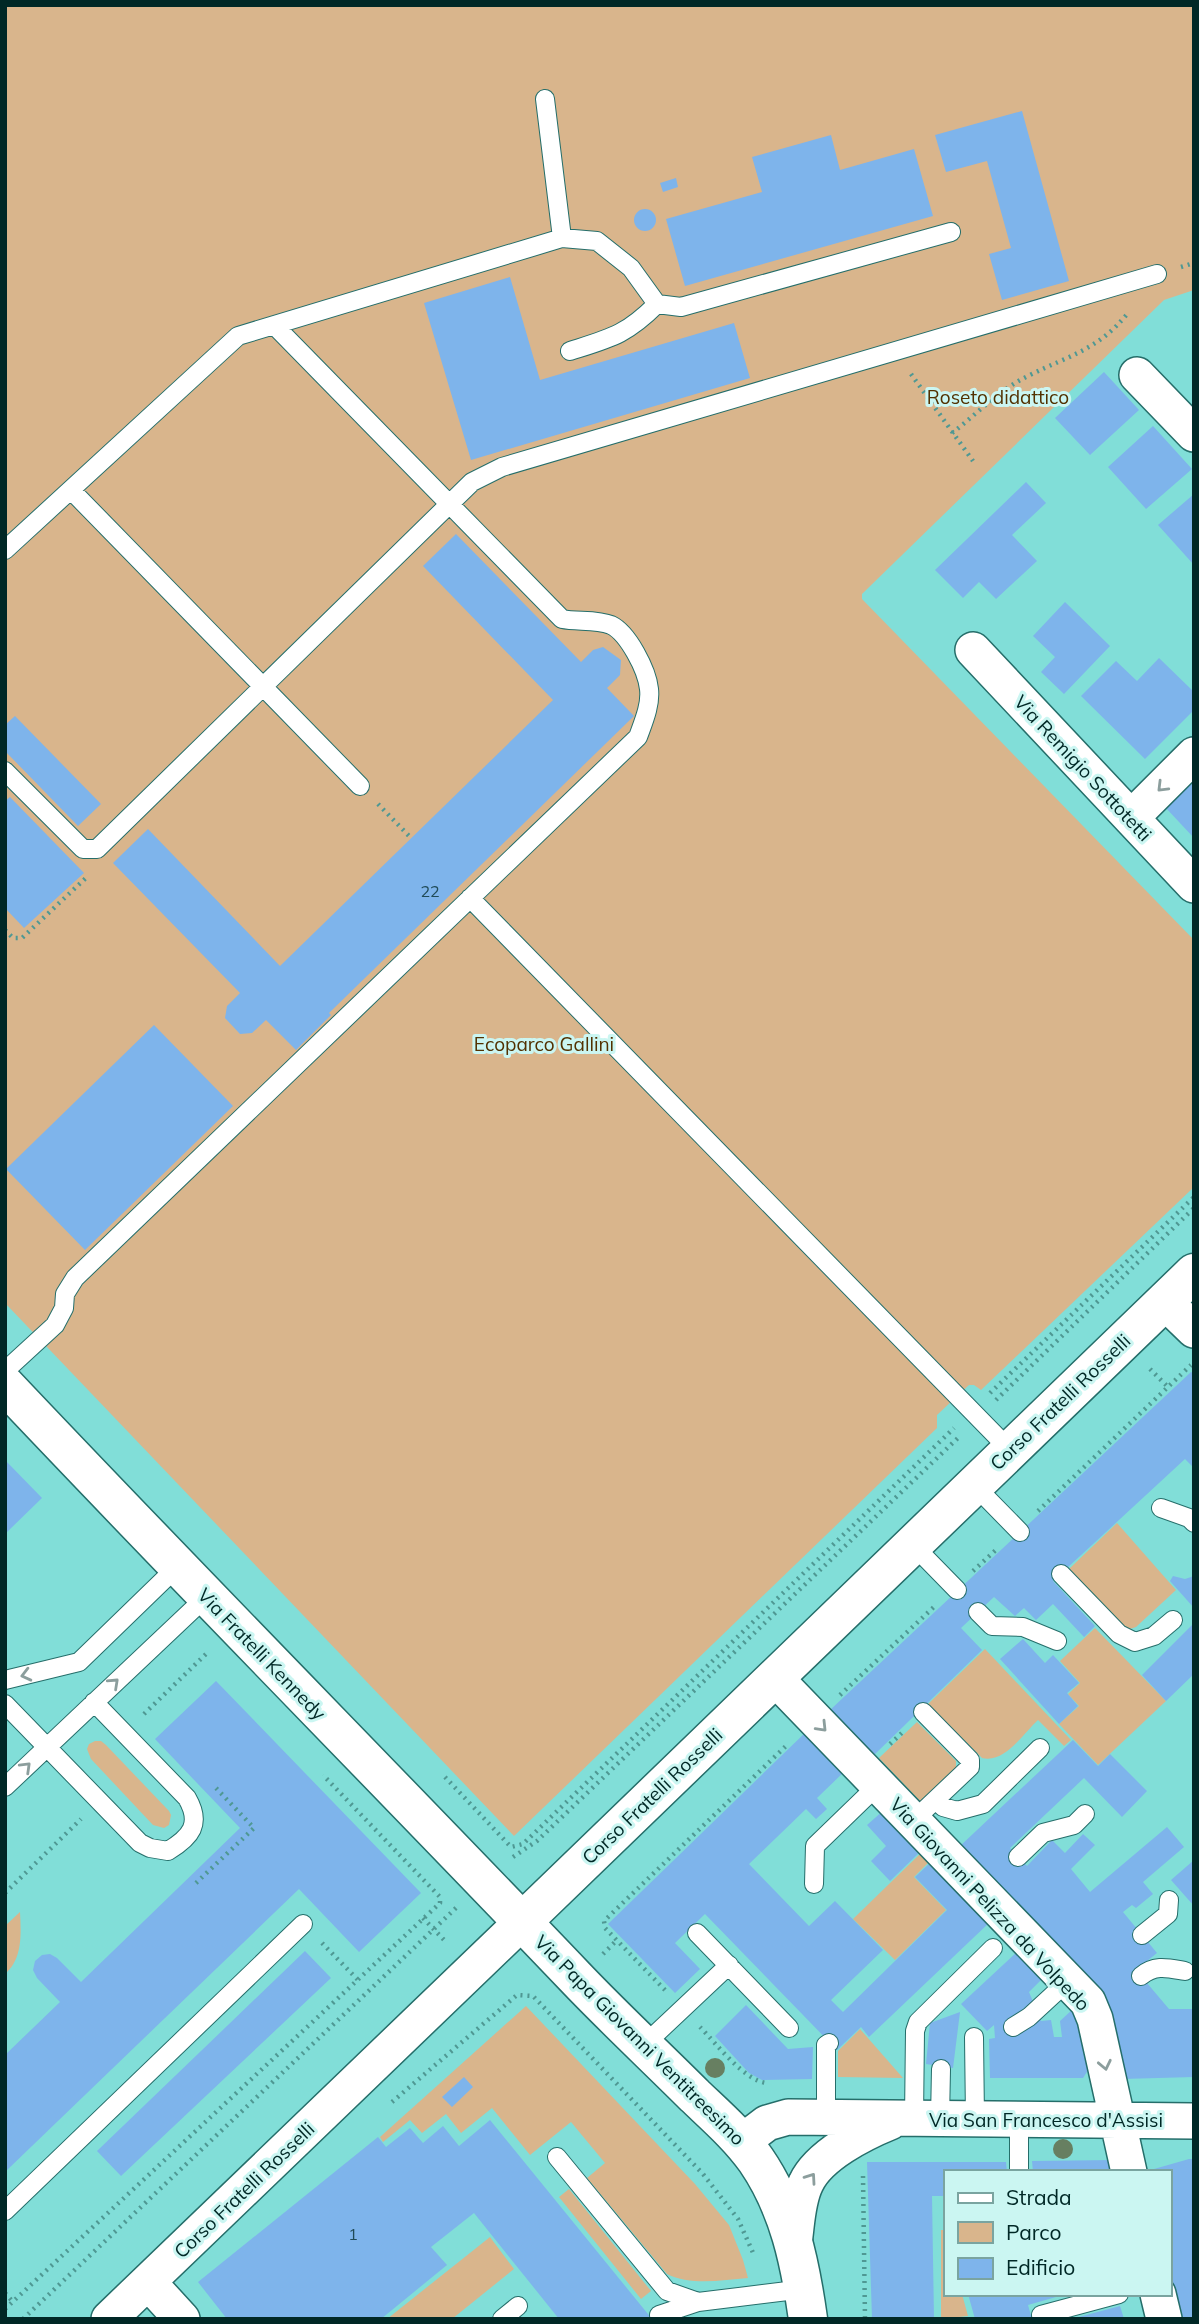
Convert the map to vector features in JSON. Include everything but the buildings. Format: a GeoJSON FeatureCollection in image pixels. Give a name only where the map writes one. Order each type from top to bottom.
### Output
{"type":"FeatureCollection","features":[{"type":"Feature","properties":{"kind":"main road","name":"Corso Fratelli Rosselli"},"geometry":{"type":"LineString","coordinates":[[523,1921],[1194,1273]]}},
{"type":"Feature","properties":{"kind":"main road","name":"Via Fratelli Kennedy"},"geometry":{"type":"LineString","coordinates":[[5,1385],[177,1567],[523,1921]]}},
{"type":"Feature","properties":{"kind":"main road","name":"Via Papa Giovanni Ventitreesimo"},"geometry":{"type":"LineString","coordinates":[[523,1921],[577,1979],[742,2142],[783,2207],[794,2243],[806,2304]]}},
{"type":"Feature","properties":{"kind":"street"},"geometry":{"type":"LineString","coordinates":[[1137,375],[1194,434]]}},
{"type":"Feature","properties":{"kind":"street","name":"Via Remigio Sottotetti"},"geometry":{"type":"LineString","coordinates":[[973,650],[1194,885]]}},
{"type":"Feature","properties":{"kind":"street"},"geometry":{"type":"LineString","coordinates":[[1131,818],[1194,755]]}},
{"type":"Feature","properties":{"kind":"street"},"geometry":{"type":"LineString","coordinates":[[1164,1302],[1194,1330]]}},
{"type":"Feature","properties":{"kind":"street","name":"Via Giovanni Pelizza da Volpedo"},"geometry":{"type":"LineString","coordinates":[[775,1678],[871,1778],[925,1811],[987,1887],[1087,1994],[1129,2170]]}},
{"type":"Feature","properties":{"kind":"street","name":"Corso Fratelli Rosselli"},"geometry":{"type":"LineString","coordinates":[[109,2319],[523,1921]]}},
{"type":"Feature","properties":{"kind":"street","name":"Via San Francesco d'Assisi"},"geometry":{"type":"LineString","coordinates":[[742,2142],[767,2123],[777,2119],[1194,2121]]}},
{"type":"Feature","properties":{"kind":"street","name":"Via San Francesco d'Assisi"},"geometry":{"type":"LineString","coordinates":[[794,2243],[800,2200],[806,2180],[833,2153],[870,2130],[917,2119]]}},
{"type":"Feature","properties":{"kind":"street"},"geometry":{"type":"LineString","coordinates":[[148,2282],[177,2317]]}},
{"type":"Feature","properties":{"kind":"street"},"geometry":{"type":"LineString","coordinates":[[1158,2296],[1164,2319]]}},
{"type":"Feature","properties":{"kind":"lane"},"geometry":{"type":"LineString","coordinates":[[545,99],[562,238]]}},
{"type":"Feature","properties":{"kind":"lane"},"geometry":{"type":"LineString","coordinates":[[5,550],[238,335],[562,238],[597,241],[631,268],[657,304],[681,307],[951,232]]}},
{"type":"Feature","properties":{"kind":"lane"},"geometry":{"type":"LineString","coordinates":[[5,771],[83,849],[97,849],[471,482],[502,467],[1151,276]]}},
{"type":"Feature","properties":{"kind":"lane"},"geometry":{"type":"LineString","coordinates":[[570,351],[613,338],[637,324],[657,304]]}},
{"type":"Feature","properties":{"kind":"lane"},"geometry":{"type":"LineString","coordinates":[[5,1370],[55,1325],[64,1308],[65,1294],[75,1278],[638,737],[646,717],[649,689],[627,639],[614,626],[603,622],[562,619],[274,325]]}},
{"type":"Feature","properties":{"kind":"lane"},"geometry":{"type":"LineString","coordinates":[[71,489],[360,786]]}},
{"type":"Feature","properties":{"kind":"lane"},"geometry":{"type":"LineString","coordinates":[[470,898],[1010,1450]]}},
{"type":"Feature","properties":{"kind":"lane"},"geometry":{"type":"LineString","coordinates":[[974,1485],[1020,1532]]}},
{"type":"Feature","properties":{"kind":"lane"},"geometry":{"type":"LineString","coordinates":[[1161,1508],[1189,1518],[1194,1523]]}},
{"type":"Feature","properties":{"kind":"lane"},"geometry":{"type":"LineString","coordinates":[[913,1545],[957,1590]]}},
{"type":"Feature","properties":{"kind":"lane"},"geometry":{"type":"LineString","coordinates":[[5,1680],[79,1662],[177,1567]]}},
{"type":"Feature","properties":{"kind":"lane"},"geometry":{"type":"LineString","coordinates":[[1061,1574],[1119,1634],[1135,1642],[1154,1636],[1173,1619]]}},
{"type":"Feature","properties":{"kind":"lane"},"geometry":{"type":"LineString","coordinates":[[5,1787],[206,1597]]}},
{"type":"Feature","properties":{"kind":"lane"},"geometry":{"type":"LineString","coordinates":[[978,1612],[992,1626],[1023,1627],[1057,1641]]}},
{"type":"Feature","properties":{"kind":"lane"},"geometry":{"type":"LineString","coordinates":[[5,1704],[140,1843],[168,1851],[187,1840],[194,1824],[193,1809],[187,1798],[94,1702]]}},
{"type":"Feature","properties":{"kind":"lane"},"geometry":{"type":"LineString","coordinates":[[923,1712],[970,1760],[970,1767],[925,1811]]}},
{"type":"Feature","properties":{"kind":"lane"},"geometry":{"type":"LineString","coordinates":[[925,1811],[943,1807],[957,1811],[983,1804],[1040,1748]]}},
{"type":"Feature","properties":{"kind":"lane"},"geometry":{"type":"LineString","coordinates":[[814,1884],[815,1846],[871,1778]]}},
{"type":"Feature","properties":{"kind":"lane"},"geometry":{"type":"LineString","coordinates":[[1018,1857],[1043,1833],[1074,1825],[1085,1814]]}},
{"type":"Feature","properties":{"kind":"lane"},"geometry":{"type":"LineString","coordinates":[[1142,1935],[1168,1914],[1169,1900]]}},
{"type":"Feature","properties":{"kind":"lane"},"geometry":{"type":"LineString","coordinates":[[5,2211],[303,1924]]}},
{"type":"Feature","properties":{"kind":"lane"},"geometry":{"type":"LineString","coordinates":[[697,1933],[789,2028]]}},
{"type":"Feature","properties":{"kind":"lane"},"geometry":{"type":"LineString","coordinates":[[917,2119],[915,2031],[918,2022],[993,1948]]}},
{"type":"Feature","properties":{"kind":"lane"},"geometry":{"type":"LineString","coordinates":[[644,2045],[729,1965]]}},
{"type":"Feature","properties":{"kind":"lane"},"geometry":{"type":"LineString","coordinates":[[1141,1976],[1148,1970],[1161,1967],[1185,1970]]}},
{"type":"Feature","properties":{"kind":"lane"},"geometry":{"type":"LineString","coordinates":[[1013,2027],[1029,2017],[1087,1994]]}},
{"type":"Feature","properties":{"kind":"lane"},"geometry":{"type":"LineString","coordinates":[[974,2036],[975,2119]]}},
{"type":"Feature","properties":{"kind":"lane"},"geometry":{"type":"LineString","coordinates":[[826,2118],[826,2045],[829,2043]]}},
{"type":"Feature","properties":{"kind":"lane"},"geometry":{"type":"LineString","coordinates":[[917,2119],[941,2069]]}},
{"type":"Feature","properties":{"kind":"lane"},"geometry":{"type":"LineString","coordinates":[[1019,2120],[1019,2170]]}},
{"type":"Feature","properties":{"kind":"lane"},"geometry":{"type":"LineString","coordinates":[[557,2157],[667,2291],[698,2302]]}},
{"type":"Feature","properties":{"kind":"lane"},"geometry":{"type":"LineString","coordinates":[[659,2315],[698,2302],[764,2293],[806,2304]]}},
{"type":"Feature","properties":{"kind":"lane"},"geometry":{"type":"LineString","coordinates":[[1041,2315],[1112,2296]]}},
{"type":"Feature","properties":{"kind":"lane"},"geometry":{"type":"LineString","coordinates":[[502,2319],[518,2306]]}},
{"type":"Feature","properties":{"kind":"path"},"geometry":{"type":"LineString","coordinates":[[952,433],[997,394],[1030,374],[1098,343],[1114,330],[1140,298],[1151,276]]}},
{"type":"Feature","properties":{"kind":"path"},"geometry":{"type":"LineString","coordinates":[[905,349],[912,379],[973,461]]}},
{"type":"Feature","properties":{"kind":"path"},"geometry":{"type":"LineString","coordinates":[[360,786],[411,838]]}},
{"type":"Feature","properties":{"kind":"path"},"geometry":{"type":"LineString","coordinates":[[5,930],[13,938],[22,939],[99,866],[97,849]]}},
{"type":"Feature","properties":{"kind":"path"},"geometry":{"type":"LineString","coordinates":[[23,2319],[485,1881],[507,1861],[537,1841],[975,1415],[1194,1197]]}},
{"type":"Feature","properties":{"kind":"path"},"geometry":{"type":"LineString","coordinates":[[445,1777],[511,1847],[523,1844],[1194,1208]]}},
{"type":"Feature","properties":{"kind":"path"},"geometry":{"type":"LineString","coordinates":[[124,1732],[206,1654]]}},
{"type":"Feature","properties":{"kind":"path"},"geometry":{"type":"LineString","coordinates":[[871,1778],[923,1712]]}},
{"type":"Feature","properties":{"kind":"path"},"geometry":{"type":"LineString","coordinates":[[5,1893],[100,1802]]}},
{"type":"Feature","properties":{"kind":"path"},"geometry":{"type":"LineString","coordinates":[[5,2309],[440,1903]]}},
{"type":"Feature","properties":{"kind":"path"},"geometry":{"type":"LineString","coordinates":[[533,1996],[704,2174],[738,2219],[755,2257],[764,2293]]}},
{"type":"Feature","properties":{"kind":"path"},"geometry":{"type":"LineString","coordinates":[[863,2172],[865,2319]]}},
{"type":"Feature","properties":{"kind":"path"},"geometry":{"type":"LineString","coordinates":[[5,2293],[13,2302]]}},
{"type":"Feature","properties":{"kind":"green space","name":"Ecoparco Gallini"},"geometry":{"type":"Polygon","coordinates":[[[5,5],[1194,5],[1194,290],[1164,300],[862,594],[862,599],[1194,940],[1194,1187],[981,1390],[969,1385],[937,1415],[937,1428],[514,1836],[5,1303],[5,5]]]}},
{"type":"Feature","properties":{"kind":"green space"},"geometry":{"type":"Polygon","coordinates":[[[1117,1523],[1176,1590],[1136,1627],[1130,1629],[1123,1627],[1068,1570],[1117,1523]]]}},
{"type":"Feature","properties":{"kind":"green space"},"geometry":{"type":"Polygon","coordinates":[[[1095,1628],[1166,1701],[1098,1765],[1059,1724],[1079,1706],[1068,1694],[1080,1683],[1060,1661],[1095,1628]]]}},
{"type":"Feature","properties":{"kind":"green space"},"geometry":{"type":"Polygon","coordinates":[[[985,1649],[1071,1740],[1064,1746],[1038,1720],[998,1757],[982,1758],[928,1704],[985,1649]]]}},
{"type":"Feature","properties":{"kind":"green space"},"geometry":{"type":"Polygon","coordinates":[[[917,1722],[956,1761],[956,1769],[921,1802],[879,1758],[917,1722]]]}},
{"type":"Feature","properties":{"kind":"green space"},"geometry":{"type":"Polygon","coordinates":[[[95,1741],[106,1745],[169,1811],[169,1825],[164,1828],[153,1825],[91,1759],[87,1749],[89,1744],[95,1741]]]}},
{"type":"Feature","properties":{"kind":"green space"},"geometry":{"type":"Polygon","coordinates":[[[922,1852],[931,1860],[914,1877],[946,1910],[895,1960],[853,1919],[922,1852]]]}},
{"type":"Feature","properties":{"kind":"green space"},"geometry":{"type":"Polygon","coordinates":[[[20,1912],[18,1953],[5,1974],[5,1926],[20,1912]]]}},
{"type":"Feature","properties":{"kind":"green space"},"geometry":{"type":"Polygon","coordinates":[[[526,2006],[695,2184],[729,2225],[748,2278],[696,2281],[667,2274],[587,2178],[605,2163],[571,2122],[530,2155],[492,2108],[461,2133],[446,2114],[422,2133],[410,2120],[383,2142],[380,2137],[526,2006]]]}},
{"type":"Feature","properties":{"kind":"green space"},"geometry":{"type":"Polygon","coordinates":[[[860,2029],[903,2078],[838,2077],[838,2051],[860,2029]]]}},
{"type":"Feature","properties":{"kind":"green space"},"geometry":{"type":"Polygon","coordinates":[[[569,2189],[651,2291],[641,2299],[559,2197],[569,2189]]]}},
{"type":"Feature","properties":{"kind":"green space"},"geometry":{"type":"Polygon","coordinates":[[[941,2230],[944,2230],[944,2296],[963,2296],[968,2316],[941,2319],[941,2230]]]}},
{"type":"Feature","properties":{"kind":"green space"},"geometry":{"type":"Polygon","coordinates":[[[490,2237],[514,2269],[452,2319],[387,2319],[490,2237]]]}},
{"type":"Feature","properties":{"kind":"park label","name":"Roseto didattico"},"geometry":{"type":"Point","coordinates":[998,397]}}]}
